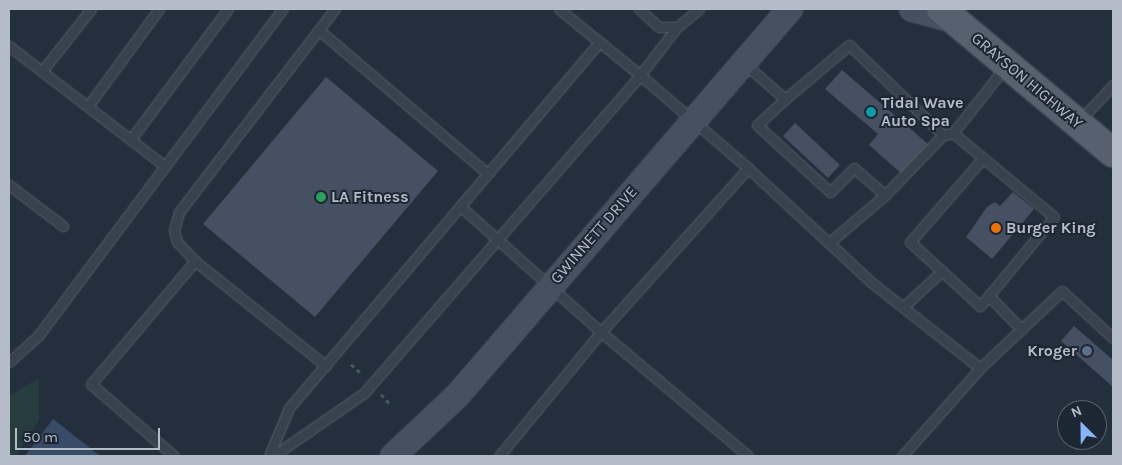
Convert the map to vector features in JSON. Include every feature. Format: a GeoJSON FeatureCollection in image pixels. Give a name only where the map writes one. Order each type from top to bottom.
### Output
{"type":"FeatureCollection","features":[{"type":"Feature","properties":{"kind":"main road","name":"GRAYSON HIGHWAY"},"geometry":{"type":"LineString","coordinates":[[948,14],[1113,153]]}},
{"type":"Feature","properties":{"kind":"street","name":"GWINNETT DRIVE"},"geometry":{"type":"LineString","coordinates":[[393,456],[457,396],[790,9]]}},
{"type":"Feature","properties":{"kind":"street"},"geometry":{"type":"LineString","coordinates":[[768,34],[807,9]]}},
{"type":"Feature","properties":{"kind":"street"},"geometry":{"type":"LineString","coordinates":[[912,9],[948,14]]}},
{"type":"Feature","properties":{"kind":"lane"},"geometry":{"type":"LineString","coordinates":[[42,71],[91,9]]}},
{"type":"Feature","properties":{"kind":"lane"},"geometry":{"type":"LineString","coordinates":[[88,106],[160,9]]}},
{"type":"Feature","properties":{"kind":"lane"},"geometry":{"type":"LineString","coordinates":[[131,139],[228,9]]}},
{"type":"Feature","properties":{"kind":"lane"},"geometry":{"type":"LineString","coordinates":[[9,362],[38,336],[282,9]]}},
{"type":"Feature","properties":{"kind":"lane"},"geometry":{"type":"LineString","coordinates":[[326,366],[195,261],[177,242],[174,230],[179,212],[335,9]]}},
{"type":"Feature","properties":{"kind":"lane"},"geometry":{"type":"LineString","coordinates":[[559,9],[694,121],[904,306],[980,368]]}},
{"type":"Feature","properties":{"kind":"lane"},"geometry":{"type":"LineString","coordinates":[[639,9],[660,27],[677,27]]}},
{"type":"Feature","properties":{"kind":"lane"},"geometry":{"type":"LineString","coordinates":[[271,456],[364,392],[496,238],[640,76],[677,27],[699,9]]}},
{"type":"Feature","properties":{"kind":"lane"},"geometry":{"type":"LineString","coordinates":[[318,30],[486,172]]}},
{"type":"Feature","properties":{"kind":"lane"},"geometry":{"type":"LineString","coordinates":[[271,456],[289,408],[460,206],[486,172],[599,42]]}},
{"type":"Feature","properties":{"kind":"lane"},"geometry":{"type":"LineString","coordinates":[[885,195],[854,168],[830,192],[757,125],[849,45],[943,134]]}},
{"type":"Feature","properties":{"kind":"lane"},"geometry":{"type":"LineString","coordinates":[[9,46],[165,166]]}},
{"type":"Feature","properties":{"kind":"lane"},"geometry":{"type":"LineString","coordinates":[[744,62],[785,99]]}},
{"type":"Feature","properties":{"kind":"lane"},"geometry":{"type":"LineString","coordinates":[[954,133],[1007,65]]}},
{"type":"Feature","properties":{"kind":"lane"},"geometry":{"type":"LineString","coordinates":[[1077,123],[1113,85]]}},
{"type":"Feature","properties":{"kind":"lane"},"geometry":{"type":"LineString","coordinates":[[830,242],[885,195],[943,134],[954,133],[1054,217],[980,306],[910,242],[983,158]]}},
{"type":"Feature","properties":{"kind":"lane"},"geometry":{"type":"LineString","coordinates":[[499,456],[601,332],[748,168]]}},
{"type":"Feature","properties":{"kind":"lane"},"geometry":{"type":"LineString","coordinates":[[9,185],[63,226]]}},
{"type":"Feature","properties":{"kind":"lane"},"geometry":{"type":"LineString","coordinates":[[460,206],[601,332],[748,456]]}},
{"type":"Feature","properties":{"kind":"lane"},"geometry":{"type":"LineString","coordinates":[[174,456],[91,384],[195,261]]}},
{"type":"Feature","properties":{"kind":"lane"},"geometry":{"type":"LineString","coordinates":[[904,306],[942,271]]}},
{"type":"Feature","properties":{"kind":"lane"},"geometry":{"type":"LineString","coordinates":[[902,456],[980,368],[1062,291],[1113,338]]}},
{"type":"Feature","properties":{"kind":"lane"},"geometry":{"type":"LineString","coordinates":[[989,296],[1022,330]]}},
{"type":"Feature","properties":{"kind":"lane"},"geometry":{"type":"LineString","coordinates":[[9,348],[16,356]]}},
{"type":"Feature","properties":{"kind":"path"},"geometry":{"type":"LineString","coordinates":[[351,364],[363,375]]}},
{"type":"Feature","properties":{"kind":"path"},"geometry":{"type":"LineString","coordinates":[[378,391],[389,403]]}},
{"type":"Feature","properties":{"kind":"green space"},"geometry":{"type":"Polygon","coordinates":[[[39,378],[39,420],[16,456],[9,456],[9,396],[39,378]]]}},
{"type":"Feature","properties":{"kind":"water"},"geometry":{"type":"Polygon","coordinates":[[[53,419],[100,456],[25,456],[53,419]]]}},
{"type":"Feature","properties":{"kind":"building","name":"Tidal Wave Auto Spa"},"geometry":{"type":"Polygon","coordinates":[[[842,70],[928,144],[902,174],[869,145],[878,134],[825,89],[842,70]]]}},
{"type":"Feature","properties":{"kind":"building","name":"LA Fitness"},"geometry":{"type":"Polygon","coordinates":[[[326,77],[438,171],[315,317],[203,224],[326,77]]]}},
{"type":"Feature","properties":{"kind":"building"},"geometry":{"type":"Polygon","coordinates":[[[795,123],[840,165],[828,178],[783,136],[795,123]]]}},
{"type":"Feature","properties":{"kind":"building","name":"Burger King"},"geometry":{"type":"Polygon","coordinates":[[[1013,192],[1034,209],[992,259],[966,237],[987,207],[995,202],[1000,206],[1013,192]]]}},
{"type":"Feature","properties":{"kind":"building","name":"Kroger"},"geometry":{"type":"Polygon","coordinates":[[[1074,326],[1113,360],[1113,387],[1061,341],[1074,326]]]}},
{"type":"Feature","properties":{"kind":"place","name":"Tidal Wave Auto Spa"},"geometry":{"type":"Point","coordinates":[871,112]}},
{"type":"Feature","properties":{"kind":"place","name":"LA Fitness"},"geometry":{"type":"Point","coordinates":[321,197]}},
{"type":"Feature","properties":{"kind":"place","name":"Burger King"},"geometry":{"type":"Point","coordinates":[996,228]}},
{"type":"Feature","properties":{"kind":"place","name":"Kroger"},"geometry":{"type":"Point","coordinates":[1087,351]}}]}
